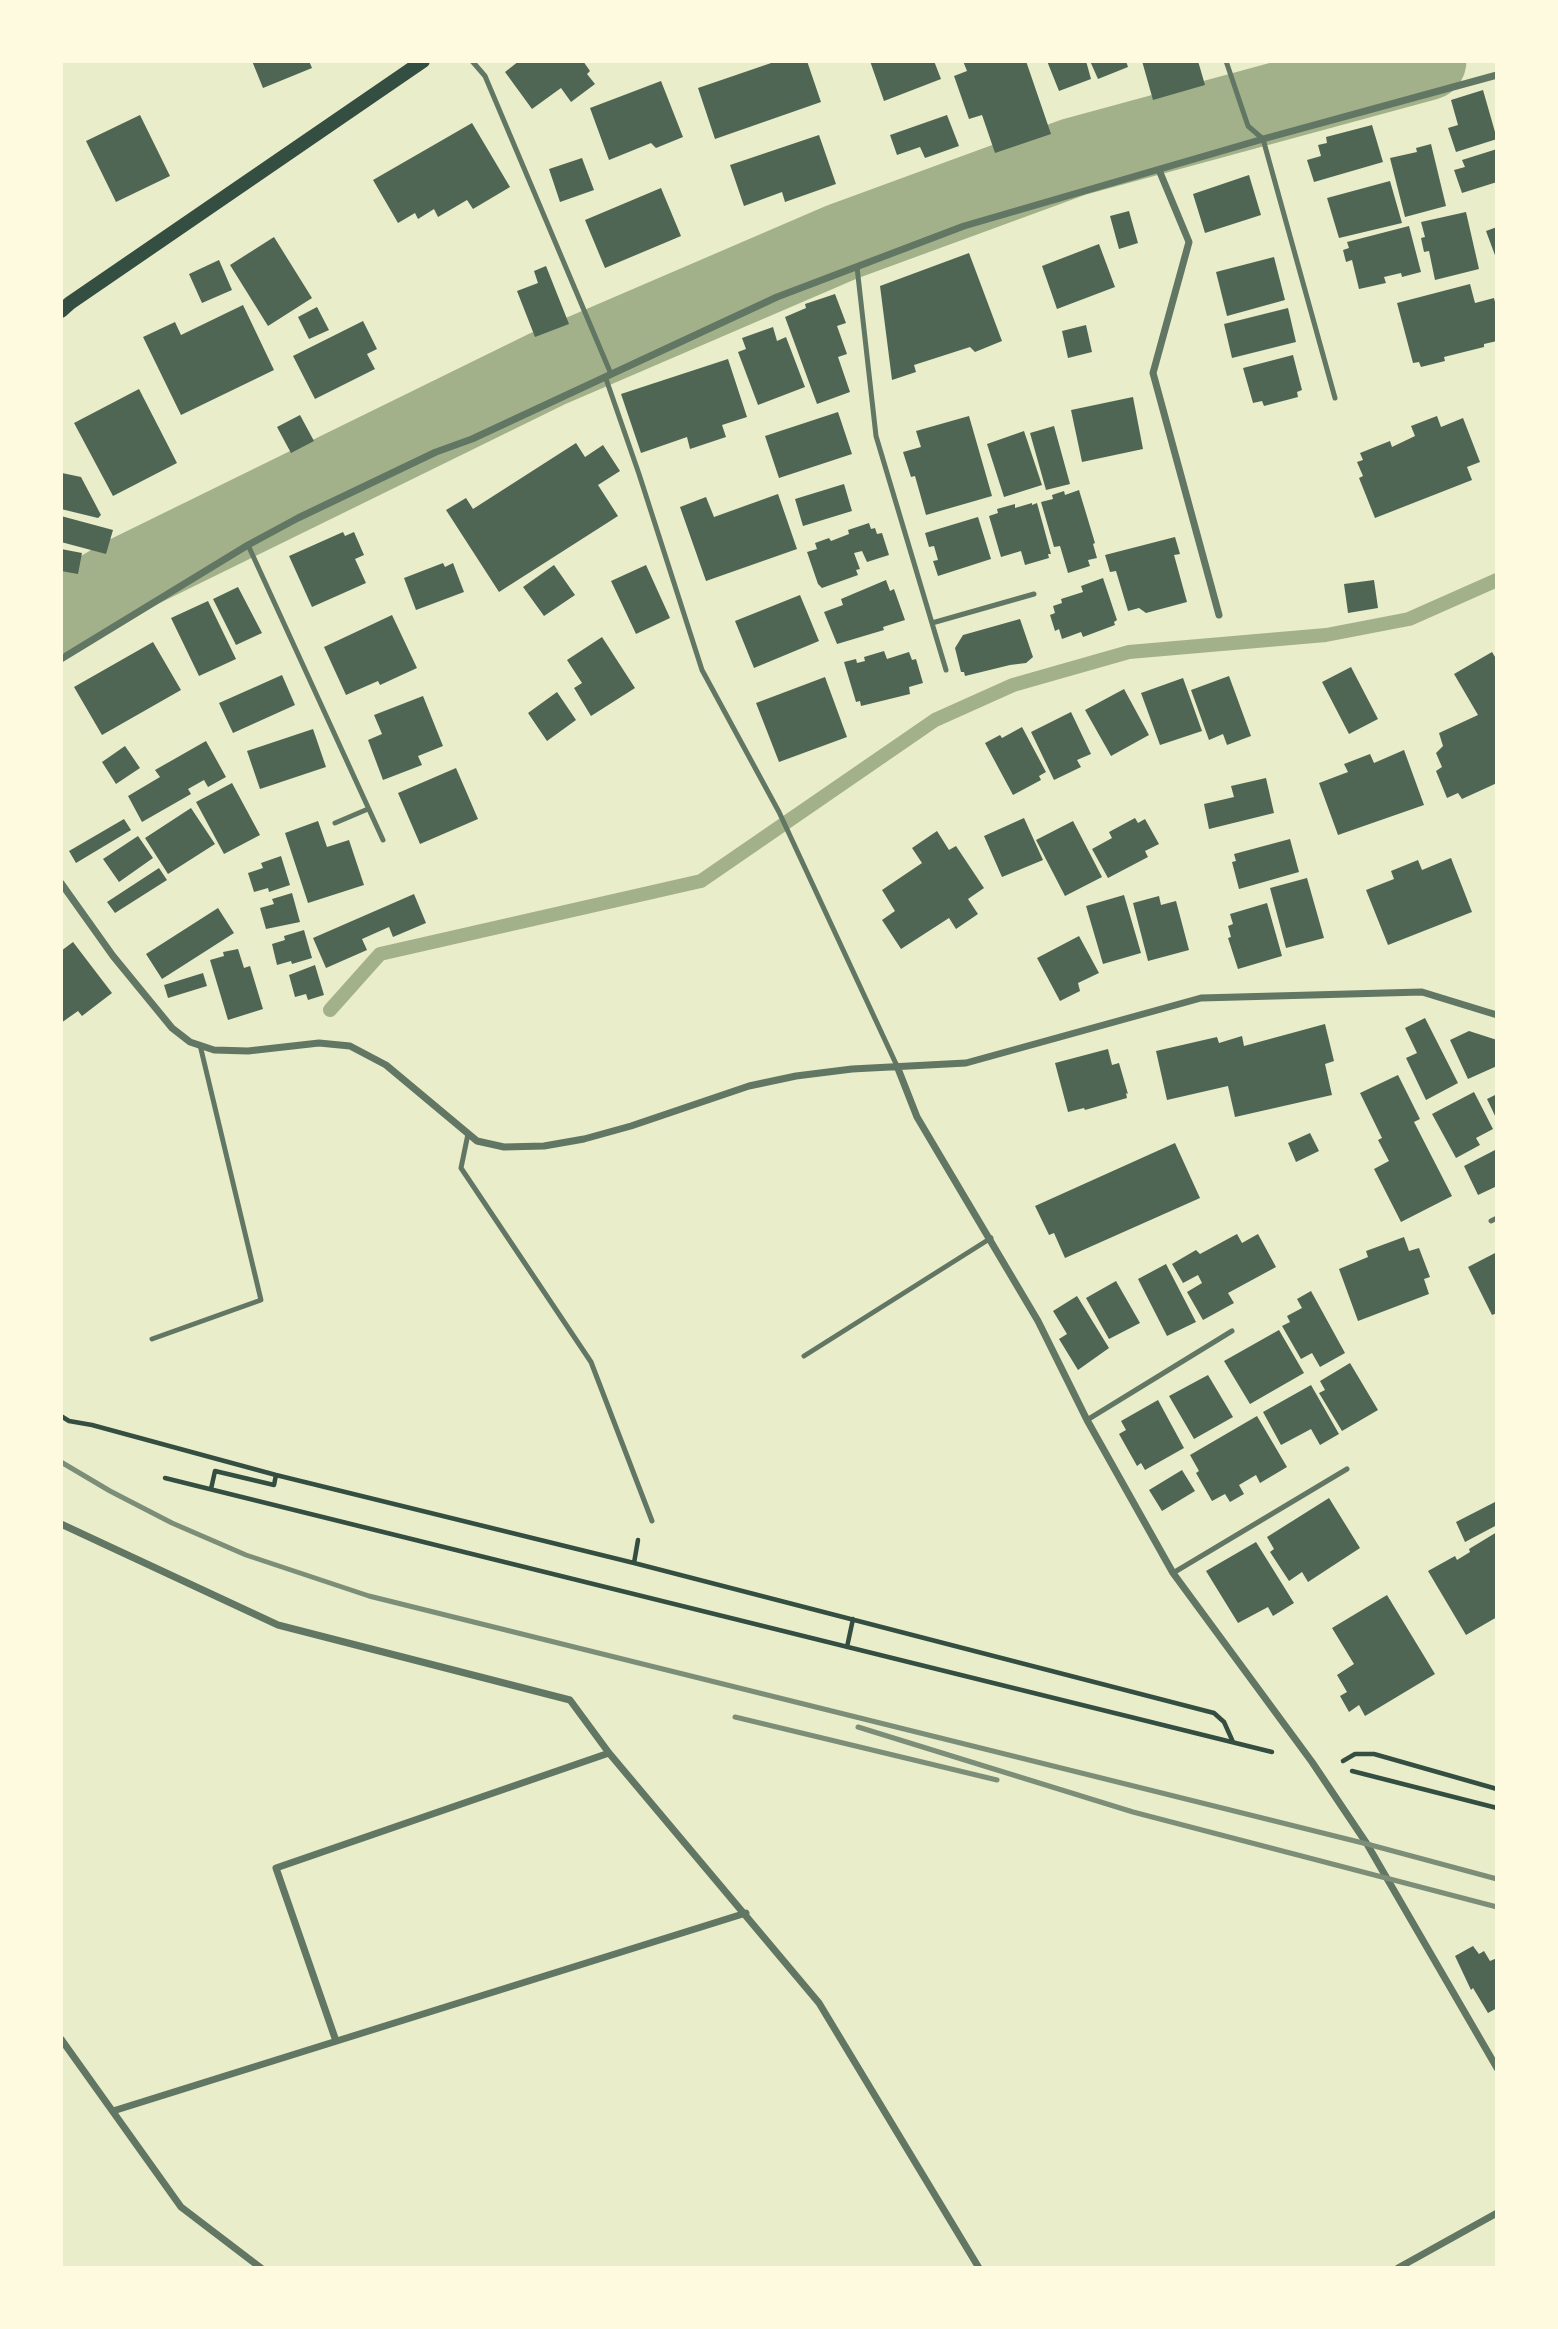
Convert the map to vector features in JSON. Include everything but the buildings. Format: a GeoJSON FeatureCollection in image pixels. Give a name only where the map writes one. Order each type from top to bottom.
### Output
{"type":"FeatureCollection","features":[{"type":"Feature","properties":{"kind":"main road"},"geometry":{"type":"LineString","coordinates":[[61,311],[422,61]]}},
{"type":"Feature","properties":{"kind":"street"},"geometry":{"type":"LineString","coordinates":[[61,659],[248,545],[298,518],[423,458],[472,439],[777,298],[964,226],[1263,138],[1497,75]]}},
{"type":"Feature","properties":{"kind":"street"},"geometry":{"type":"LineString","coordinates":[[1159,170],[1189,242],[1153,373],[1219,615]]}},
{"type":"Feature","properties":{"kind":"street"},"geometry":{"type":"LineString","coordinates":[[61,883],[114,956],[172,1028],[190,1042],[214,1050],[248,1051],[319,1043],[350,1046],[386,1065],[477,1142],[505,1147],[544,1146],[584,1139],[749,1086],[852,1069],[966,1063],[1200,998],[1422,992],[1497,1015]]}},
{"type":"Feature","properties":{"kind":"street"},"geometry":{"type":"LineString","coordinates":[[897,1066],[917,1117],[1038,1321],[1087,1420],[1173,1573],[1312,1762],[1367,1844],[1497,2068]]}},
{"type":"Feature","properties":{"kind":"street"},"geometry":{"type":"LineString","coordinates":[[61,1524],[278,1625],[570,1700],[609,1754],[746,1913],[819,2003],[979,2268]]}},
{"type":"Feature","properties":{"kind":"street"},"geometry":{"type":"LineString","coordinates":[[337,2041],[276,1868],[609,1754]]}},
{"type":"Feature","properties":{"kind":"street"},"geometry":{"type":"LineString","coordinates":[[113,2111],[746,1913]]}},
{"type":"Feature","properties":{"kind":"street"},"geometry":{"type":"LineString","coordinates":[[61,2039],[181,2207],[261,2268]]}},
{"type":"Feature","properties":{"kind":"street"},"geometry":{"type":"LineString","coordinates":[[1398,2268],[1497,2213]]}},
{"type":"Feature","properties":{"kind":"lane"},"geometry":{"type":"LineString","coordinates":[[472,61],[485,76],[608,375],[702,670],[779,812],[897,1066]]}},
{"type":"Feature","properties":{"kind":"lane"},"geometry":{"type":"LineString","coordinates":[[1226,61],[1248,126],[1263,138],[1335,398]]}},
{"type":"Feature","properties":{"kind":"lane"},"geometry":{"type":"LineString","coordinates":[[857,267],[876,436],[946,670]]}},
{"type":"Feature","properties":{"kind":"lane"},"geometry":{"type":"LineString","coordinates":[[248,545],[383,840]]}},
{"type":"Feature","properties":{"kind":"lane"},"geometry":{"type":"LineString","coordinates":[[932,622],[1034,594]]}},
{"type":"Feature","properties":{"kind":"lane"},"geometry":{"type":"LineString","coordinates":[[335,823],[368,809]]}},
{"type":"Feature","properties":{"kind":"lane"},"geometry":{"type":"LineString","coordinates":[[152,1339],[261,1300],[200,1045]]}},
{"type":"Feature","properties":{"kind":"lane"},"geometry":{"type":"LineString","coordinates":[[468,1134],[461,1168],[591,1362],[652,1521]]}},
{"type":"Feature","properties":{"kind":"lane"},"geometry":{"type":"LineString","coordinates":[[804,1356],[990,1238]]}},
{"type":"Feature","properties":{"kind":"lane"},"geometry":{"type":"LineString","coordinates":[[1087,1420],[1232,1332]]}},
{"type":"Feature","properties":{"kind":"lane"},"geometry":{"type":"LineString","coordinates":[[1173,1573],[1347,1469]]}},
{"type":"Feature","properties":{"kind":"path"},"geometry":{"type":"LineString","coordinates":[[61,1416],[276,1475],[853,1619],[1214,1713],[1224,1722],[1233,1742]]}},
{"type":"Feature","properties":{"kind":"path"},"geometry":{"type":"LineString","coordinates":[[211,1489],[215,1471],[274,1485],[276,1475]]}},
{"type":"Feature","properties":{"kind":"path"},"geometry":{"type":"LineString","coordinates":[[165,1478],[1497,1808]]}},
{"type":"Feature","properties":{"kind":"path"},"geometry":{"type":"LineString","coordinates":[[847,1647],[853,1619]]}},
{"type":"Feature","properties":{"kind":"path"},"geometry":{"type":"LineString","coordinates":[[1336,1767],[1349,1755],[1374,1755],[1497,1789]]}},
{"type":"Feature","properties":{"kind":"waterway"},"geometry":{"type":"LineString","coordinates":[[61,614],[123,577],[547,369],[842,242],[1074,157],[1427,61]]}},
{"type":"Feature","properties":{"kind":"waterway"},"geometry":{"type":"LineString","coordinates":[[330,1010],[380,954],[701,881],[935,720],[1013,685],[1129,652],[1326,635],[1409,619],[1497,580]]}},
{"type":"Feature","properties":{"kind":"railway"},"geometry":{"type":"LineString","coordinates":[[61,1462],[172,1523],[246,1555],[369,1596],[1367,1844],[1497,1879]]}},
{"type":"Feature","properties":{"kind":"railway"},"geometry":{"type":"LineString","coordinates":[[735,1717],[997,1780]]}},
{"type":"Feature","properties":{"kind":"railway"},"geometry":{"type":"LineString","coordinates":[[858,1727],[1133,1812],[1497,1907]]}}]}
